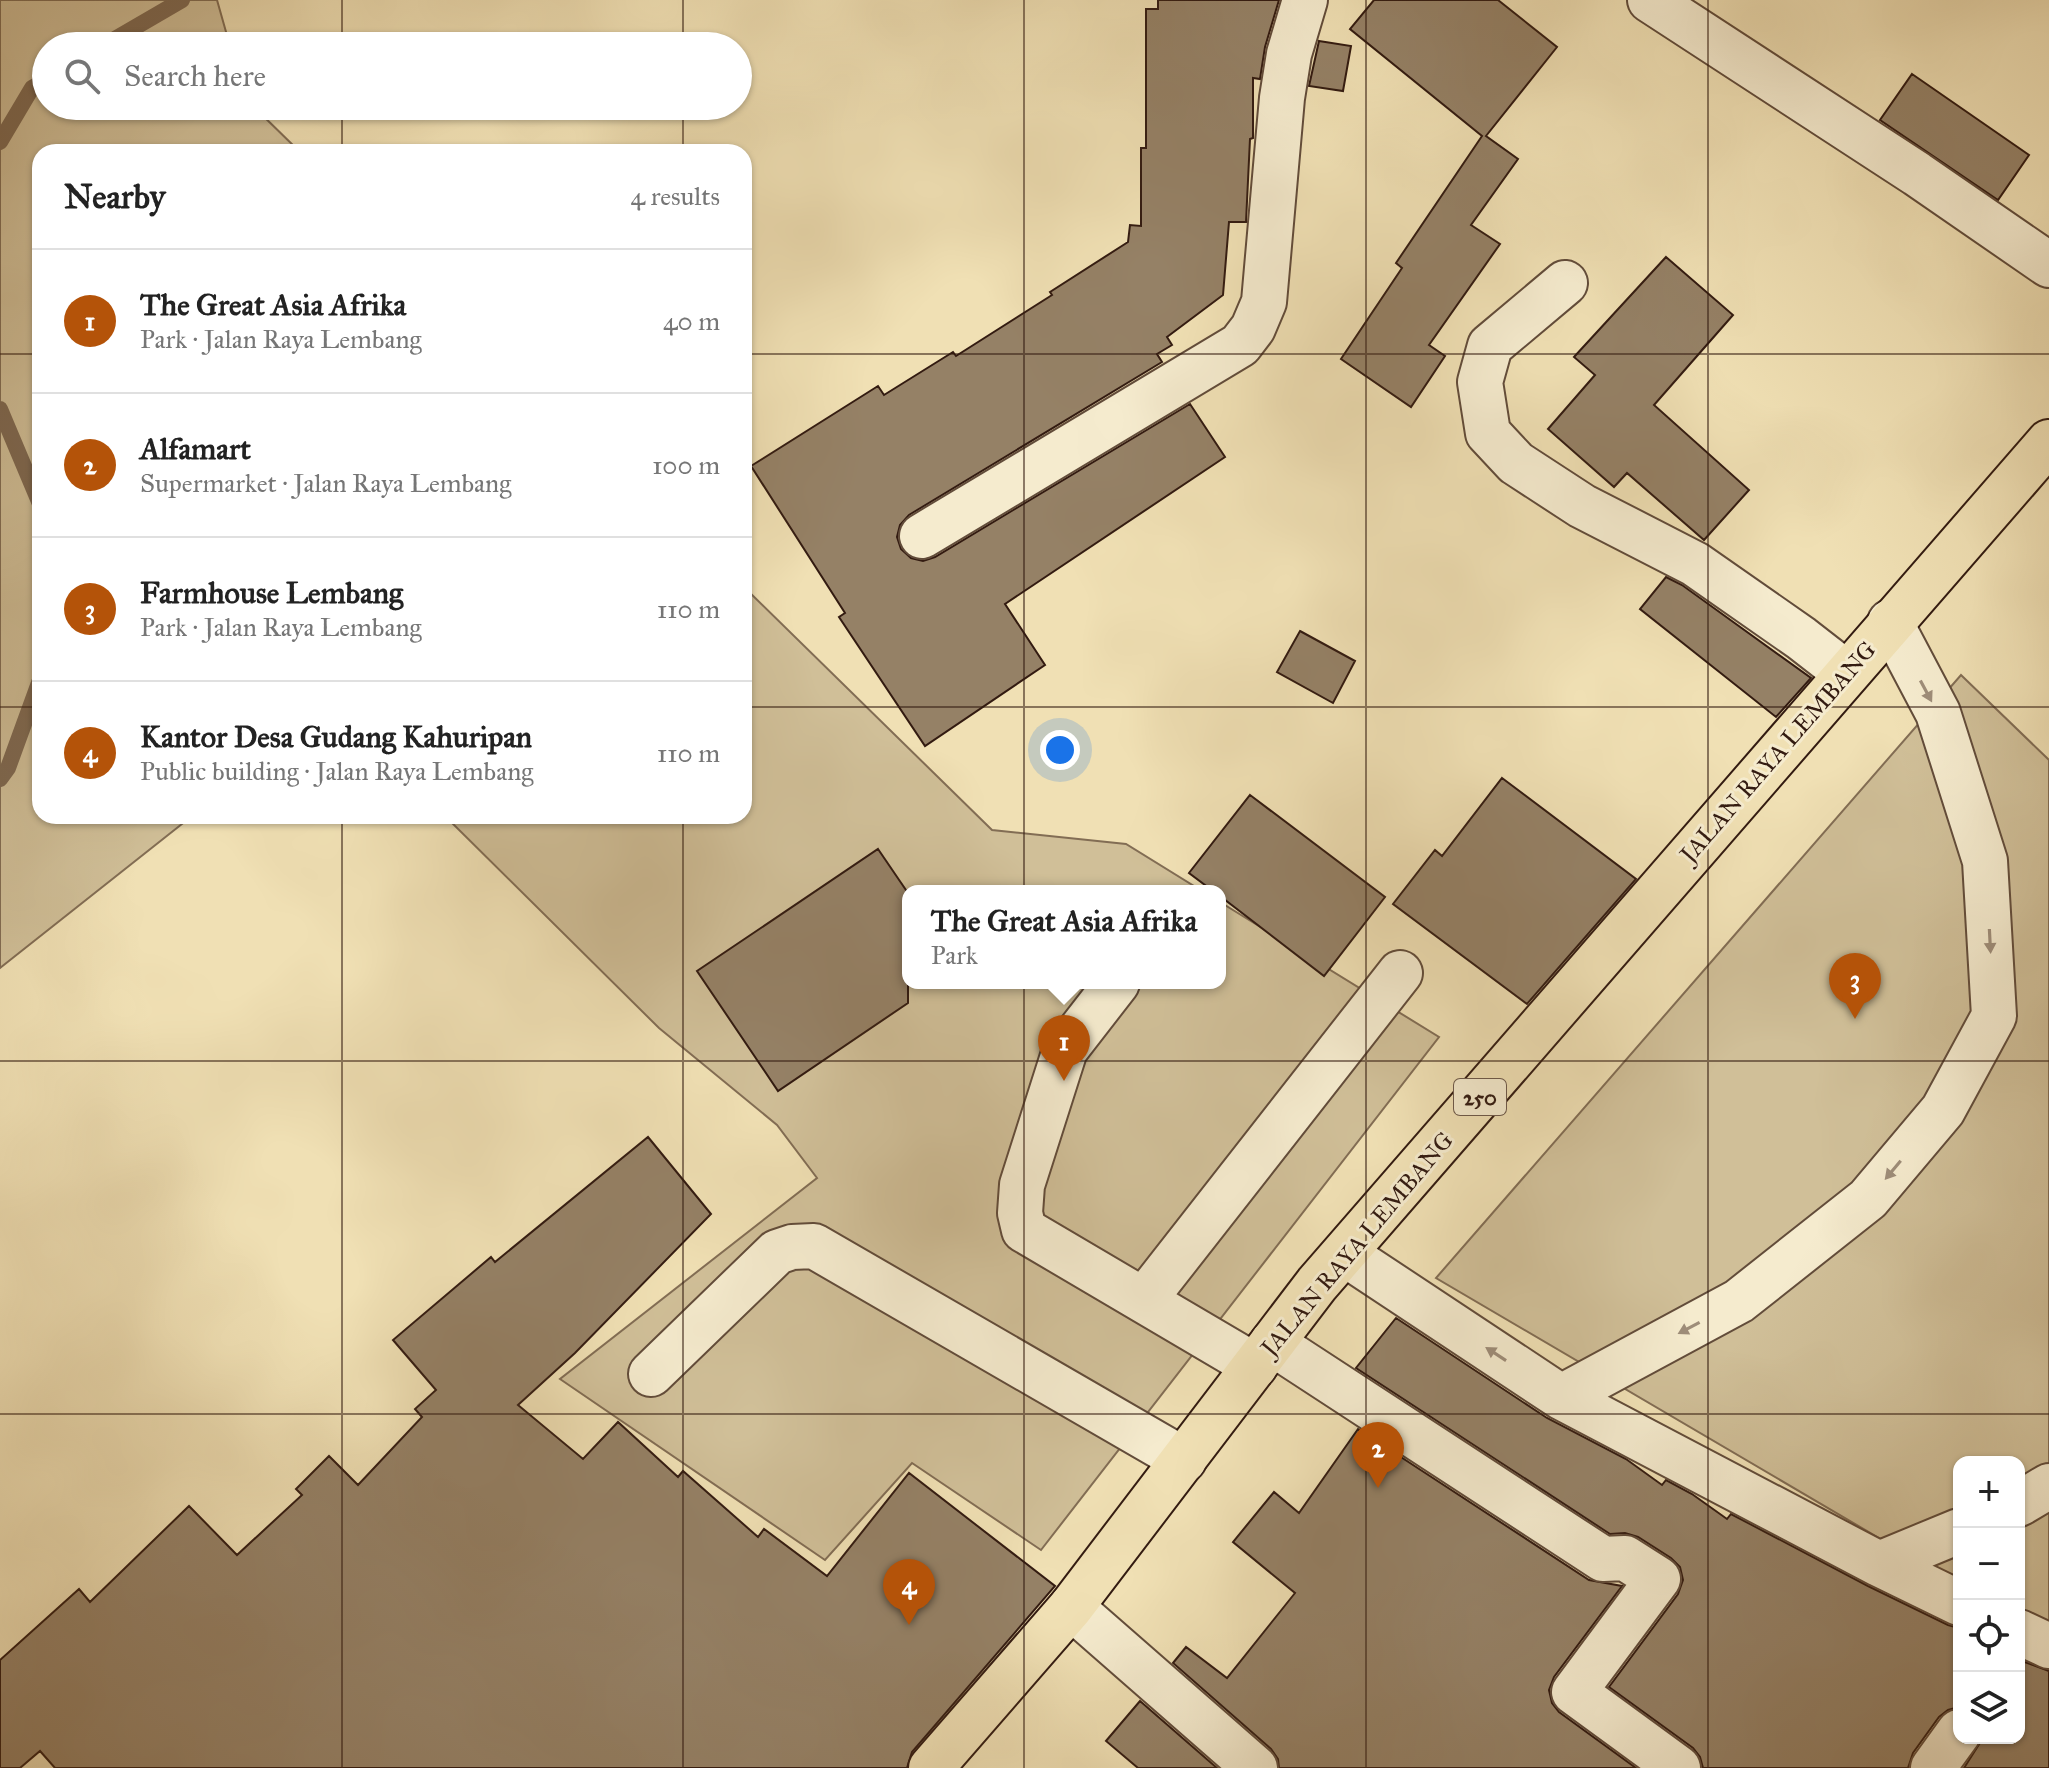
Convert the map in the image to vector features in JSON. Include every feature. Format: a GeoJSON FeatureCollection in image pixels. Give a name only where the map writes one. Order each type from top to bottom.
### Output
{"type":"FeatureCollection","features":[{"type":"Feature","properties":{"kind":"main road","name":"JALAN RAYA LEMBANG"},"geometry":{"type":"LineString","coordinates":[[931,1768],[1071,1607],[1317,1284],[2049,442]]}},
{"type":"Feature","properties":{"kind":"street"},"geometry":{"type":"LineString","coordinates":[[922,536],[1240,345],[1253,328],[1264,302],[1284,83],[1305,0]]}},
{"type":"Feature","properties":{"kind":"street"},"geometry":{"type":"LineString","coordinates":[[1650,0],[1917,174],[2049,265]]}},
{"type":"Feature","properties":{"kind":"street"},"geometry":{"type":"LineString","coordinates":[[1565,283],[1490,346],[1480,382],[1488,433],[1516,463],[1582,506],[1695,564],[1846,673]]}},
{"type":"Feature","properties":{"kind":"street"},"geometry":{"type":"LineString","coordinates":[[1561,1397],[1739,1301],[1868,1199],[1943,1110],[1994,1016],[1985,861],[1938,713],[1890,622]]}},
{"type":"Feature","properties":{"kind":"street"},"geometry":{"type":"LineString","coordinates":[[1144,1300],[1400,973]]}},
{"type":"Feature","properties":{"kind":"street"},"geometry":{"type":"LineString","coordinates":[[1112,989],[1065,1050],[1022,1185],[1020,1213],[1024,1230],[1144,1300],[1264,1355],[1603,1559],[1625,1558],[1658,1579],[1574,1692],[1678,1768]]}},
{"type":"Feature","properties":{"kind":"street"},"geometry":{"type":"LineString","coordinates":[[651,1374],[777,1252],[792,1247],[814,1246],[1184,1460]]}},
{"type":"Feature","properties":{"kind":"street"},"geometry":{"type":"LineString","coordinates":[[1345,1254],[1561,1397],[1953,1600]]}},
{"type":"Feature","properties":{"kind":"street"},"geometry":{"type":"LineString","coordinates":[[2025,1500],[2049,1486]]}},
{"type":"Feature","properties":{"kind":"street"},"geometry":{"type":"LineString","coordinates":[[1879,1564],[1953,1533]]}},
{"type":"Feature","properties":{"kind":"street"},"geometry":{"type":"LineString","coordinates":[[1071,1607],[1255,1768]]}},
{"type":"Feature","properties":{"kind":"street"},"geometry":{"type":"LineString","coordinates":[[1933,1768],[1953,1740]]}},
{"type":"Feature","properties":{"kind":"shaded area"},"geometry":{"type":"Polygon","coordinates":[[[0,0],[217,0],[226,32],[32,32],[32,120],[267,120],[292,144],[32,144],[32,824],[182,824],[0,968],[0,0]]]}},
{"type":"Feature","properties":{"kind":"shaded area"},"geometry":{"type":"Polygon","coordinates":[[[752,595],[992,830],[1126,844],[1192,885],[902,885],[902,989],[1226,989],[1226,906],[1439,1037],[1041,1550],[912,1463],[825,1560],[560,1379],[817,1178],[777,1125],[659,1028],[453,824],[752,824],[752,595]]]}},
{"type":"Feature","properties":{"kind":"shaded area"},"geometry":{"type":"Polygon","coordinates":[[[1961,675],[2049,760],[2049,1637],[2025,1623],[2025,1456],[1953,1456],[1953,1581],[1436,1278],[1961,675]]]}},
{"type":"Feature","properties":{"kind":"building"},"geometry":{"type":"Polygon","coordinates":[[[1158,0],[1279,0],[1265,47],[1260,79],[1253,78],[1253,138],[1250,139],[1246,222],[1229,222],[1223,295],[1167,337],[1172,345],[1157,354],[1162,362],[909,515],[900,525],[897,537],[901,549],[911,558],[923,561],[935,557],[1190,404],[1225,457],[1005,604],[1045,665],[925,746],[839,617],[845,613],[752,465],[878,386],[884,395],[953,352],[956,356],[1128,242],[1130,225],[1141,226],[1141,148],[1146,148],[1146,9],[1158,9],[1158,0]]]}},
{"type":"Feature","properties":{"kind":"building"},"geometry":{"type":"Polygon","coordinates":[[[1374,0],[1498,0],[1557,47],[1486,136],[1518,159],[1471,225],[1500,244],[1429,345],[1445,356],[1411,407],[1341,359],[1402,268],[1396,263],[1482,136],[1350,29],[1374,0]]]}},
{"type":"Feature","properties":{"kind":"building"},"geometry":{"type":"Polygon","coordinates":[[[1319,41],[1351,46],[1343,91],[1309,86],[1319,41]]]}},
{"type":"Feature","properties":{"kind":"building"},"geometry":{"type":"Polygon","coordinates":[[[1912,74],[2029,155],[1998,200],[1880,120],[1912,74]]]}},
{"type":"Feature","properties":{"kind":"building"},"geometry":{"type":"Polygon","coordinates":[[[1666,257],[1733,315],[1654,405],[1749,490],[1704,540],[1627,473],[1614,487],[1548,429],[1595,375],[1574,357],[1666,257]]]}},
{"type":"Feature","properties":{"kind":"building"},"geometry":{"type":"Polygon","coordinates":[[[1666,577],[1682,585],[1811,678],[1776,717],[1640,609],[1666,577]]]}},
{"type":"Feature","properties":{"kind":"building"},"geometry":{"type":"Polygon","coordinates":[[[1300,631],[1355,661],[1333,703],[1277,672],[1300,631]]]}},
{"type":"Feature","properties":{"kind":"building"},"geometry":{"type":"Polygon","coordinates":[[[1502,778],[1636,879],[1527,1004],[1393,904],[1435,850],[1442,856],[1502,778]]]}},
{"type":"Feature","properties":{"kind":"building"},"geometry":{"type":"Polygon","coordinates":[[[1250,795],[1385,897],[1324,976],[1226,901],[1226,885],[1205,885],[1189,873],[1250,795]]]}},
{"type":"Feature","properties":{"kind":"building"},"geometry":{"type":"Polygon","coordinates":[[[878,849],[903,885],[902,989],[908,989],[908,1003],[778,1091],[697,971],[878,849]]]}},
{"type":"Feature","properties":{"kind":"building"},"geometry":{"type":"Polygon","coordinates":[[[648,1137],[711,1214],[575,1353],[518,1405],[583,1459],[618,1422],[678,1477],[683,1471],[758,1537],[764,1529],[827,1576],[909,1473],[1055,1586],[912,1752],[907,1768],[55,1768],[40,1751],[20,1768],[0,1768],[0,1660],[79,1589],[90,1602],[189,1506],[237,1555],[302,1495],[296,1489],[329,1456],[358,1485],[422,1417],[415,1409],[436,1390],[393,1340],[491,1257],[495,1262],[648,1137]]]}},
{"type":"Feature","properties":{"kind":"building"},"geometry":{"type":"Polygon","coordinates":[[[1396,1318],[1547,1418],[1626,1459],[1662,1485],[1666,1480],[1727,1519],[1731,1514],[1953,1626],[1953,1709],[1939,1717],[1913,1753],[1908,1768],[1703,1768],[1693,1748],[1609,1687],[1678,1594],[1683,1580],[1680,1567],[1638,1537],[1625,1533],[1610,1534],[1356,1368],[1396,1318]]]}},
{"type":"Feature","properties":{"kind":"building"},"geometry":{"type":"Polygon","coordinates":[[[1358,1429],[1589,1580],[1622,1586],[1554,1677],[1549,1690],[1552,1703],[1559,1712],[1636,1768],[1279,1768],[1278,1759],[1271,1749],[1173,1663],[1186,1647],[1227,1678],[1295,1593],[1233,1542],[1274,1492],[1299,1513],[1358,1429]]]}},
{"type":"Feature","properties":{"kind":"building"},"geometry":{"type":"Polygon","coordinates":[[[2025,1662],[2049,1671],[2049,1768],[1964,1768],[1979,1744],[2025,1744],[2025,1662]]]}},
{"type":"Feature","properties":{"kind":"building"},"geometry":{"type":"Polygon","coordinates":[[[1140,1701],[1217,1768],[1138,1768],[1106,1741],[1140,1701]]]}},
{"type":"Feature","properties":{"kind":"waterway"},"geometry":{"type":"LineString","coordinates":[[127,32],[182,0]]}},
{"type":"Feature","properties":{"kind":"waterway"},"geometry":{"type":"LineString","coordinates":[[0,142],[32,88]]}},
{"type":"Feature","properties":{"kind":"waterway"},"geometry":{"type":"LineString","coordinates":[[0,409],[32,485]]}},
{"type":"Feature","properties":{"kind":"waterway"},"geometry":{"type":"LineString","coordinates":[[0,779],[8,768],[32,702]]}},
{"type":"Feature","properties":{"kind":"place","name":"Farmhouse Lembang"},"geometry":{"type":"Point","coordinates":[1855,1019]}},
{"type":"Feature","properties":{"kind":"place","name":"The Great Asia Afrika"},"geometry":{"type":"Point","coordinates":[1064,1081]}},
{"type":"Feature","properties":{"kind":"place","name":"Alfamart"},"geometry":{"type":"Point","coordinates":[1378,1488]}},
{"type":"Feature","properties":{"kind":"place","name":"Kantor Desa Gudang Kahuripan"},"geometry":{"type":"Point","coordinates":[909,1625]}}]}
